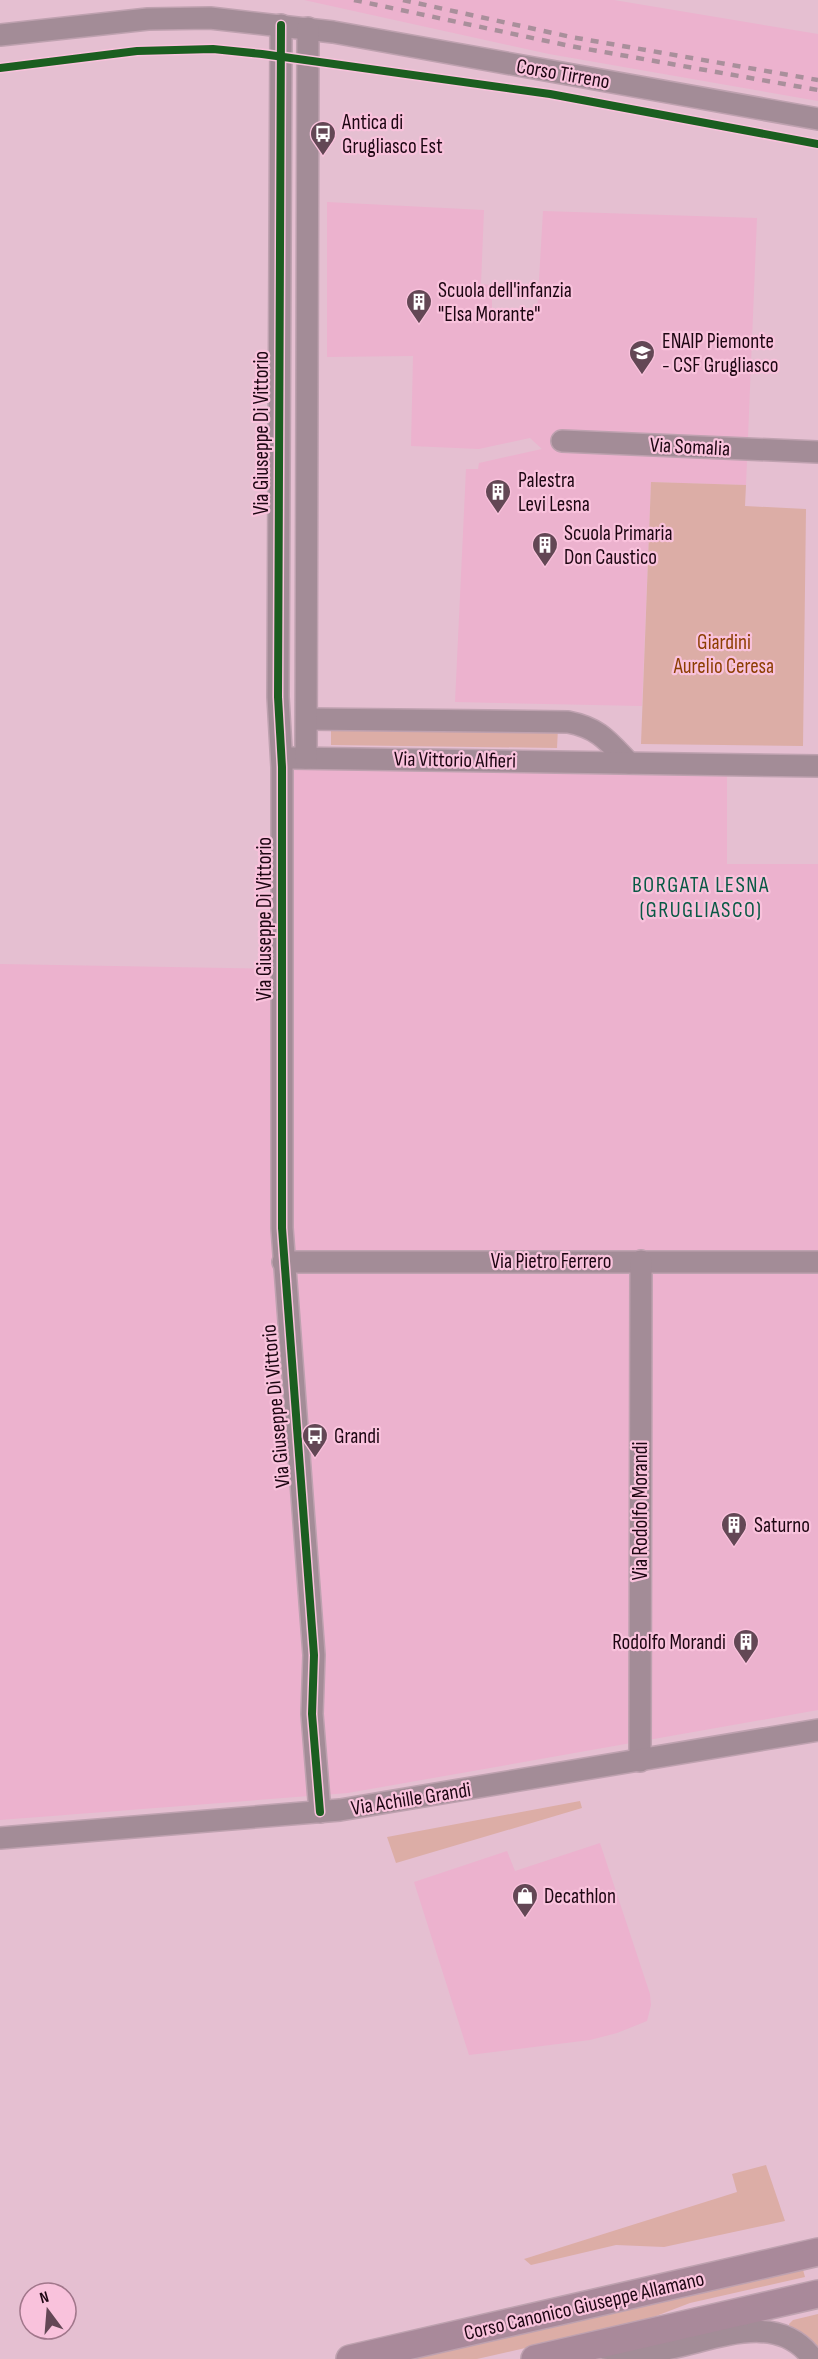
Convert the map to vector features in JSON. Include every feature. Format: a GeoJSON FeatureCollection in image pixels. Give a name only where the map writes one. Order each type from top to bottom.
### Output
{"type":"FeatureCollection","features":[{"type":"Feature","properties":{"kind":"main road","name":"Corso Canonico Giuseppe Allamano"},"geometry":{"type":"LineString","coordinates":[[350,2359],[818,2252]]}},
{"type":"Feature","properties":{"kind":"main road","name":"Corso Canonico Giuseppe Allamano"},"geometry":{"type":"LineString","coordinates":[[535,2359],[818,2294]]}},
{"type":"Feature","properties":{"kind":"street","name":"Corso Tirreno"},"geometry":{"type":"LineString","coordinates":[[0,35],[160,18],[210,18],[281,25],[818,119]]}},
{"type":"Feature","properties":{"kind":"street","name":"Via Giuseppe Di Vittorio"},"geometry":{"type":"LineString","coordinates":[[281,25],[278,679],[281,758],[283,1262],[313,1644],[312,1714],[320,1812]]}},
{"type":"Feature","properties":{"kind":"street"},"geometry":{"type":"LineString","coordinates":[[306,758],[308,28]]}},
{"type":"Feature","properties":{"kind":"street","name":"Via Somalia"},"geometry":{"type":"LineString","coordinates":[[562,441],[818,452]]}},
{"type":"Feature","properties":{"kind":"street","name":"Via Vittorio Alfieri"},"geometry":{"type":"LineString","coordinates":[[307,719],[568,722],[587,726],[600,733],[629,763]]}},
{"type":"Feature","properties":{"kind":"street","name":"Via Vittorio Alfieri"},"geometry":{"type":"LineString","coordinates":[[281,758],[818,766]]}},
{"type":"Feature","properties":{"kind":"street","name":"Via Rodolfo Morandi"},"geometry":{"type":"LineString","coordinates":[[640,1761],[641,1261]]}},
{"type":"Feature","properties":{"kind":"street","name":"Via Pietro Ferrero"},"geometry":{"type":"LineString","coordinates":[[283,1262],[818,1262]]}},
{"type":"Feature","properties":{"kind":"street","name":"Via Achille Grandi"},"geometry":{"type":"LineString","coordinates":[[0,1838],[320,1812],[818,1730]]}},
{"type":"Feature","properties":{"kind":"street"},"geometry":{"type":"LineString","coordinates":[[588,2347],[645,2352],[732,2333],[756,2331],[777,2334],[797,2343],[813,2359]]}},
{"type":"Feature","properties":{"kind":"shaded area"},"geometry":{"type":"Polygon","coordinates":[[[304,0],[614,0],[818,34],[818,101],[549,54],[304,0]]]}},
{"type":"Feature","properties":{"kind":"shaded area"},"geometry":{"type":"Polygon","coordinates":[[[327,202],[484,210],[481,284],[492,285],[492,311],[537,314],[543,211],[757,218],[746,485],[651,482],[642,706],[455,702],[466,469],[478,469],[479,463],[542,449],[530,438],[479,449],[411,446],[413,356],[327,357],[327,202]]]}},
{"type":"Feature","properties":{"kind":"shaded area"},"geometry":{"type":"Polygon","coordinates":[[[283,764],[727,771],[727,864],[818,864],[818,1710],[348,1793],[0,1820],[0,964],[284,969],[283,764]]]}},
{"type":"Feature","properties":{"kind":"shaded area","name":"Decathlon"},"geometry":{"type":"Polygon","coordinates":[[[600,1843],[650,1994],[651,2005],[647,2021],[617,2033],[590,2040],[469,2055],[414,1882],[507,1851],[515,1871],[600,1843]]]}},
{"type":"Feature","properties":{"kind":"green space","name":"Giardini Aurelio Ceresa"},"geometry":{"type":"Polygon","coordinates":[[[651,482],[746,485],[745,506],[806,509],[803,746],[641,744],[651,482]]]}},
{"type":"Feature","properties":{"kind":"green space"},"geometry":{"type":"Polygon","coordinates":[[[331,726],[558,728],[557,748],[331,745],[331,726]]]}},
{"type":"Feature","properties":{"kind":"green space"},"geometry":{"type":"Polygon","coordinates":[[[580,1801],[582,1808],[396,1863],[387,1837],[580,1801]]]}},
{"type":"Feature","properties":{"kind":"green space"},"geometry":{"type":"Polygon","coordinates":[[[766,2165],[785,2221],[664,2247],[616,2245],[531,2265],[524,2259],[737,2192],[732,2174],[766,2165]]]}},
{"type":"Feature","properties":{"kind":"green space"},"geometry":{"type":"Polygon","coordinates":[[[802,2266],[805,2277],[690,2303],[643,2321],[477,2359],[397,2359],[802,2266]]]}},
{"type":"Feature","properties":{"kind":"green space"},"geometry":{"type":"Polygon","coordinates":[[[818,2314],[818,2354],[791,2332],[789,2324],[793,2320],[818,2314]]]}},
{"type":"Feature","properties":{"kind":"railway"},"geometry":{"type":"LineString","coordinates":[[354,0],[570,46],[818,90]]}},
{"type":"Feature","properties":{"kind":"railway"},"geometry":{"type":"LineString","coordinates":[[403,0],[571,37],[818,80]]}},
{"type":"Feature","properties":{"kind":"cycle path"},"geometry":{"type":"LineString","coordinates":[[281,25],[278,697],[282,767],[282,1228],[314,1655],[312,1714],[320,1812]]}},
{"type":"Feature","properties":{"kind":"cycle path"},"geometry":{"type":"LineString","coordinates":[[0,68],[137,51],[213,49],[550,94],[818,144]]}},
{"type":"Feature","properties":{"kind":"place","name":"Antica di Grugliasco Est"},"geometry":{"type":"Point","coordinates":[323,157]}},
{"type":"Feature","properties":{"kind":"place","name":"Scuola dell'infanzia \"Elsa Morante\""},"geometry":{"type":"Point","coordinates":[419,325]}},
{"type":"Feature","properties":{"kind":"place","name":"ENAIP Piemonte - CSF Grugliasco"},"geometry":{"type":"Point","coordinates":[642,376]}},
{"type":"Feature","properties":{"kind":"place","name":"Palestra Levi Lesna"},"geometry":{"type":"Point","coordinates":[498,515]}},
{"type":"Feature","properties":{"kind":"place","name":"Scuola Primaria Don Caustico"},"geometry":{"type":"Point","coordinates":[545,568]}},
{"type":"Feature","properties":{"kind":"place","name":"Grandi"},"geometry":{"type":"Point","coordinates":[315,1459]}},
{"type":"Feature","properties":{"kind":"place","name":"Saturno"},"geometry":{"type":"Point","coordinates":[734,1548]}},
{"type":"Feature","properties":{"kind":"place","name":"Rodolfo Morandi"},"geometry":{"type":"Point","coordinates":[746,1665]}},
{"type":"Feature","properties":{"kind":"place","name":"Decathlon"},"geometry":{"type":"Point","coordinates":[525,1919]}},
{"type":"Feature","properties":{"kind":"district","name":"BORGATA LESNA (GRUGLIASCO)"},"geometry":{"type":"Point","coordinates":[701,898]}}]}
